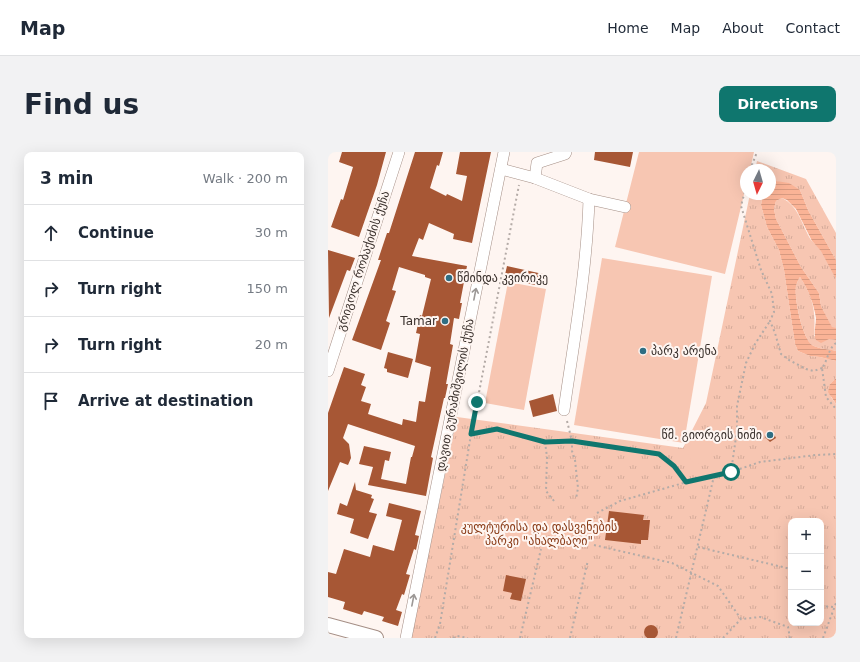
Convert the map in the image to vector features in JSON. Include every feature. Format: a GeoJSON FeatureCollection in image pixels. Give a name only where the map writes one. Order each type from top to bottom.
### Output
{"type":"FeatureCollection","features":[{"type":"Feature","properties":{"kind":"main road"},"geometry":{"type":"LineString","coordinates":[[328,625],[370,637]]}},
{"type":"Feature","properties":{"kind":"street","name":"გრიგოლ რობაქიძის ქუჩა"},"geometry":{"type":"LineString","coordinates":[[328,371],[399,152]]}},
{"type":"Feature","properties":{"kind":"street","name":"დავით გურამიშვილის ქუჩა"},"geometry":{"type":"LineString","coordinates":[[406,638],[504,152]]}},
{"type":"Feature","properties":{"kind":"street"},"geometry":{"type":"LineString","coordinates":[[536,178],[537,163],[542,152]]}},
{"type":"Feature","properties":{"kind":"street"},"geometry":{"type":"LineString","coordinates":[[537,163],[565,154],[566,152]]}},
{"type":"Feature","properties":{"kind":"street"},"geometry":{"type":"LineString","coordinates":[[501,169],[536,178],[589,199],[625,207]]}},
{"type":"Feature","properties":{"kind":"street"},"geometry":{"type":"LineString","coordinates":[[564,410],[588,227],[589,199]]}},
{"type":"Feature","properties":{"kind":"path"},"geometry":{"type":"LineString","coordinates":[[752,164],[757,152]]}},
{"type":"Feature","properties":{"kind":"path"},"geometry":{"type":"LineString","coordinates":[[435,638],[440,624],[471,434],[521,174]]}},
{"type":"Feature","properties":{"kind":"path"},"geometry":{"type":"LineString","coordinates":[[731,472],[737,430],[737,406],[746,363],[755,344],[774,312],[772,294],[761,270],[741,206],[743,200]]}},
{"type":"Feature","properties":{"kind":"path"},"geometry":{"type":"LineString","coordinates":[[770,321],[775,332],[781,354],[806,369],[814,371],[822,368]]}},
{"type":"Feature","properties":{"kind":"path"},"geometry":{"type":"LineString","coordinates":[[836,343],[832,346],[822,368],[826,397],[836,409]]}},
{"type":"Feature","properties":{"kind":"path"},"geometry":{"type":"LineString","coordinates":[[564,410],[572,441],[578,488],[576,499]]}},
{"type":"Feature","properties":{"kind":"path"},"geometry":{"type":"LineString","coordinates":[[471,434],[497,429],[545,442],[572,441],[659,454],[674,466],[686,482]]}},
{"type":"Feature","properties":{"kind":"path"},"geometry":{"type":"LineString","coordinates":[[545,442],[547,457],[546,491],[554,501]]}},
{"type":"Feature","properties":{"kind":"path"},"geometry":{"type":"LineString","coordinates":[[597,513],[620,501],[686,482],[731,472],[760,462],[836,454]]}},
{"type":"Feature","properties":{"kind":"path"},"geometry":{"type":"LineString","coordinates":[[676,638],[714,476]]}},
{"type":"Feature","properties":{"kind":"path"},"geometry":{"type":"LineString","coordinates":[[594,545],[672,563],[718,586],[741,619]]}},
{"type":"Feature","properties":{"kind":"path"},"geometry":{"type":"LineString","coordinates":[[698,547],[788,567]]}},
{"type":"Feature","properties":{"kind":"path"},"geometry":{"type":"LineString","coordinates":[[520,638],[541,549]]}},
{"type":"Feature","properties":{"kind":"path"},"geometry":{"type":"LineString","coordinates":[[570,638],[588,560]]}},
{"type":"Feature","properties":{"kind":"path"},"geometry":{"type":"LineString","coordinates":[[823,638],[836,603]]}},
{"type":"Feature","properties":{"kind":"path"},"geometry":{"type":"LineString","coordinates":[[824,606],[834,607]]}},
{"type":"Feature","properties":{"kind":"path"},"geometry":{"type":"LineString","coordinates":[[723,638],[741,619],[760,617],[788,627],[790,638]]}},
{"type":"Feature","properties":{"kind":"path"},"geometry":{"type":"LineString","coordinates":[[453,638],[457,636],[468,638]]}},
{"type":"Feature","properties":{"kind":"green space"},"geometry":{"type":"Polygon","coordinates":[[[639,152],[754,152],[751,164],[740,164],[740,200],[743,200],[725,274],[615,247],[639,152]]]}},
{"type":"Feature","properties":{"kind":"green space"},"geometry":{"type":"Polygon","coordinates":[[[757,161],[765,164],[756,164],[757,161]]]}},
{"type":"Feature","properties":{"kind":"green space"},"geometry":{"type":"Polygon","coordinates":[[[776,168],[806,179],[836,233],[836,260],[808,210],[800,190],[776,181],[776,168]]]}},
{"type":"Feature","properties":{"kind":"green space"},"geometry":{"type":"Polygon","coordinates":[[[782,198],[796,211],[811,240],[822,251],[835,276],[836,328],[832,328],[821,306],[819,293],[801,267],[776,219],[774,209],[776,201],[782,198]]]}},
{"type":"Feature","properties":{"kind":"green space","name":"კულტურისა და დასვენების პარკი \"ახალბაღი\""},"geometry":{"type":"Polygon","coordinates":[[[749,200],[762,200],[761,205],[767,227],[779,250],[784,270],[795,344],[798,351],[810,356],[836,361],[836,378],[830,384],[831,397],[836,404],[836,638],[411,638],[457,417],[683,448],[706,403],[749,200]]]}},
{"type":"Feature","properties":{"kind":"green space","name":"პარკ არენა"},"geometry":{"type":"Polygon","coordinates":[[[602,258],[712,276],[684,443],[574,425],[602,258]]]}},
{"type":"Feature","properties":{"kind":"green space"},"geometry":{"type":"Polygon","coordinates":[[[800,277],[808,291],[813,305],[814,336],[836,340],[836,351],[814,346],[808,341],[802,326],[796,299],[796,286],[800,277]]]}},
{"type":"Feature","properties":{"kind":"green space"},"geometry":{"type":"Polygon","coordinates":[[[508,282],[546,289],[524,410],[485,403],[508,282]]]}},
{"type":"Feature","properties":{"kind":"green space"},"geometry":{"type":"Polygon","coordinates":[[[700,440],[709,443],[712,452],[709,461],[700,464],[691,461],[688,452],[691,443],[700,440]]]}},
{"type":"Feature","properties":{"kind":"shaded area"},"geometry":{"type":"Polygon","coordinates":[[[776,181],[789,183],[800,190],[808,210],[836,260],[836,279],[821,251],[812,241],[796,209],[787,200],[782,198],[776,201],[774,209],[776,219],[801,267],[819,293],[821,306],[832,327],[836,328],[836,340],[829,339],[821,343],[816,340],[816,318],[814,307],[800,277],[796,286],[796,300],[805,334],[808,341],[812,345],[836,351],[836,361],[810,356],[798,351],[795,344],[784,270],[779,250],[767,227],[761,205],[762,200],[776,200],[776,181]]]}},
{"type":"Feature","properties":{"kind":"shaded area"},"geometry":{"type":"Polygon","coordinates":[[[836,378],[836,404],[828,392],[830,384],[836,378]]]}},
{"type":"Feature","properties":{"kind":"building"},"geometry":{"type":"Polygon","coordinates":[[[342,152],[386,152],[377,185],[359,237],[331,227],[341,199],[343,200],[353,167],[339,162],[342,152]]]}},
{"type":"Feature","properties":{"kind":"building"},"geometry":{"type":"Polygon","coordinates":[[[415,152],[443,152],[439,166],[437,165],[430,188],[446,196],[447,194],[462,201],[467,176],[456,174],[460,152],[491,152],[472,243],[453,239],[454,234],[429,223],[423,240],[419,238],[412,256],[467,266],[460,303],[462,303],[459,319],[454,318],[450,344],[453,345],[446,384],[448,384],[431,457],[433,458],[426,496],[368,485],[373,467],[359,464],[364,446],[391,452],[389,461],[385,460],[381,479],[406,484],[411,457],[415,446],[348,424],[343,438],[349,444],[351,458],[348,465],[340,462],[328,491],[328,413],[344,367],[365,374],[361,385],[366,387],[361,401],[371,404],[368,414],[402,425],[403,419],[416,422],[419,401],[425,402],[431,367],[415,362],[420,334],[416,333],[420,315],[422,316],[431,279],[425,277],[425,275],[399,267],[392,290],[396,291],[386,321],[390,323],[381,350],[352,340],[381,260],[378,260],[387,233],[389,233],[415,152]]]}},
{"type":"Feature","properties":{"kind":"building"},"geometry":{"type":"Polygon","coordinates":[[[595,152],[633,152],[630,167],[594,160],[595,152]]]}},
{"type":"Feature","properties":{"kind":"building"},"geometry":{"type":"Polygon","coordinates":[[[328,250],[355,258],[350,271],[347,270],[329,318],[328,250]]]}},
{"type":"Feature","properties":{"kind":"building"},"geometry":{"type":"Polygon","coordinates":[[[507,266],[543,274],[541,286],[504,279],[507,266]]]}},
{"type":"Feature","properties":{"kind":"building"},"geometry":{"type":"Polygon","coordinates":[[[388,352],[413,359],[408,378],[387,372],[387,369],[384,368],[388,352]]]}},
{"type":"Feature","properties":{"kind":"building"},"geometry":{"type":"Polygon","coordinates":[[[553,394],[557,411],[533,417],[529,401],[553,394]]]}},
{"type":"Feature","properties":{"kind":"building"},"geometry":{"type":"Polygon","coordinates":[[[773,432],[776,438],[770,442],[765,437],[768,433],[773,432]]]}},
{"type":"Feature","properties":{"kind":"building"},"geometry":{"type":"Polygon","coordinates":[[[355,482],[356,490],[372,495],[371,498],[374,499],[369,512],[377,514],[368,539],[350,533],[354,519],[337,514],[340,503],[347,506],[355,482]]]}},
{"type":"Feature","properties":{"kind":"building"},"geometry":{"type":"Polygon","coordinates":[[[389,503],[421,511],[415,535],[419,536],[416,550],[414,549],[406,574],[410,575],[404,595],[402,594],[396,610],[402,612],[398,626],[382,621],[384,617],[364,611],[362,615],[343,609],[345,602],[328,597],[328,572],[336,574],[344,549],[370,557],[373,545],[394,551],[402,520],[386,516],[389,503]]]}},
{"type":"Feature","properties":{"kind":"building"},"geometry":{"type":"Polygon","coordinates":[[[609,511],[644,515],[643,520],[650,520],[648,540],[641,540],[641,544],[605,540],[609,511]]]}},
{"type":"Feature","properties":{"kind":"building"},"geometry":{"type":"Polygon","coordinates":[[[506,575],[526,579],[521,601],[510,599],[512,593],[503,591],[506,575]]]}},
{"type":"Feature","properties":{"kind":"building"},"geometry":{"type":"Polygon","coordinates":[[[651,625],[656,627],[658,632],[656,637],[651,639],[646,637],[644,632],[646,627],[651,625]]]}},
{"type":"Feature","properties":{"kind":"place","name":"წმინდა კვირიკე"},"geometry":{"type":"Point","coordinates":[449,278]}},
{"type":"Feature","properties":{"kind":"place","name":"Tamar"},"geometry":{"type":"Point","coordinates":[445,321]}},
{"type":"Feature","properties":{"kind":"place","name":"პარკ არენა"},"geometry":{"type":"Point","coordinates":[643,351]}},
{"type":"Feature","properties":{"kind":"place","name":"წმ. გიორგის ნიში"},"geometry":{"type":"Point","coordinates":[770,435]}},
{"type":"Feature","properties":{"kind":"route"},"geometry":{"type":"LineString","coordinates":[[477,402],[471,434],[497,429],[545,442],[586,442],[659,454],[674,466],[686,482],[731,472]]}}]}
